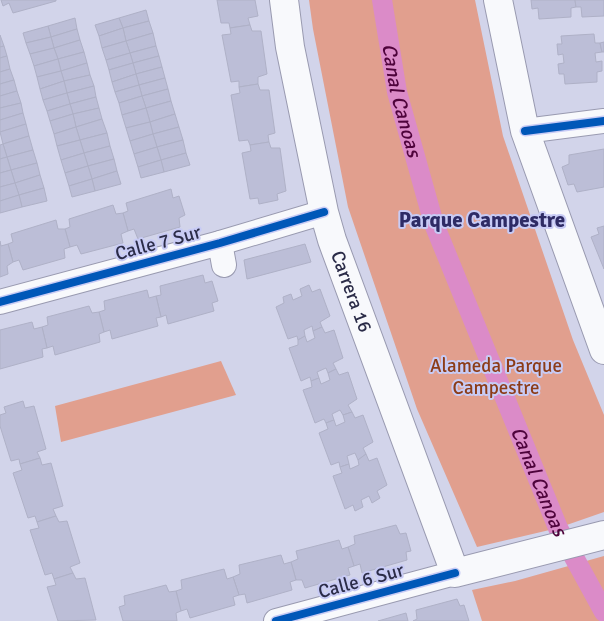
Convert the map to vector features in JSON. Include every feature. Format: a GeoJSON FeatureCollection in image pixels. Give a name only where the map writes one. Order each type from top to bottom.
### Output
{"type":"FeatureCollection","features":[{"type":"Feature","properties":{"kind":"main road","name":"Carrera 16"},"geometry":{"type":"LineString","coordinates":[[284,0],[290,47],[324,212],[332,240],[455,573]]}},
{"type":"Feature","properties":{"kind":"main road"},"geometry":{"type":"LineString","coordinates":[[498,0],[525,131],[604,350]]}},
{"type":"Feature","properties":{"kind":"main road","name":"Calle 6 Sur"},"geometry":{"type":"LineString","coordinates":[[455,573],[596,538]]}},
{"type":"Feature","properties":{"kind":"street"},"geometry":{"type":"LineString","coordinates":[[525,131],[604,121]]}},
{"type":"Feature","properties":{"kind":"street","name":"Calle 7 Sur"},"geometry":{"type":"LineString","coordinates":[[0,302],[222,254],[324,212]]}},
{"type":"Feature","properties":{"kind":"street","name":"Calle 6 Sur"},"geometry":{"type":"LineString","coordinates":[[276,621],[455,573]]}},
{"type":"Feature","properties":{"kind":"green space","name":"Alameda Parque Campestre"},"geometry":{"type":"Polygon","coordinates":[[[309,0],[475,0],[503,136],[573,340],[604,415],[604,512],[558,528],[477,547],[417,409],[348,207],[309,0]]]}},
{"type":"Feature","properties":{"kind":"green space"},"geometry":{"type":"Polygon","coordinates":[[[221,361],[236,395],[61,442],[55,406],[221,361]]]}},
{"type":"Feature","properties":{"kind":"green space"},"geometry":{"type":"Polygon","coordinates":[[[604,556],[604,621],[482,621],[472,590],[515,581],[604,556]]]}},
{"type":"Feature","properties":{"kind":"building"},"geometry":{"type":"Polygon","coordinates":[[[1,0],[56,1],[13,13],[9,3],[3,6],[1,0]]]}},
{"type":"Feature","properties":{"kind":"building"},"geometry":{"type":"Polygon","coordinates":[[[217,0],[255,0],[258,16],[248,18],[250,25],[230,28],[229,23],[221,23],[217,0]]]}},
{"type":"Feature","properties":{"kind":"building"},"geometry":{"type":"Polygon","coordinates":[[[531,0],[575,0],[576,7],[571,8],[571,17],[539,19],[538,8],[532,9],[531,0]]]}},
{"type":"Feature","properties":{"kind":"building"},"geometry":{"type":"Polygon","coordinates":[[[575,0],[604,0],[604,16],[582,17],[581,7],[576,7],[575,0]]]}},
{"type":"Feature","properties":{"kind":"building"},"geometry":{"type":"Polygon","coordinates":[[[146,10],[149,21],[123,28],[119,18],[146,10]]]}},
{"type":"Feature","properties":{"kind":"building"},"geometry":{"type":"Polygon","coordinates":[[[75,18],[77,29],[51,37],[48,26],[75,18]]]}},
{"type":"Feature","properties":{"kind":"building"},"geometry":{"type":"Polygon","coordinates":[[[119,18],[123,28],[99,36],[95,25],[119,18]]]}},
{"type":"Feature","properties":{"kind":"building"},"geometry":{"type":"Polygon","coordinates":[[[149,21],[153,33],[126,41],[123,28],[149,21]]]}},
{"type":"Feature","properties":{"kind":"building"},"geometry":{"type":"Polygon","coordinates":[[[250,25],[252,31],[261,31],[267,74],[258,77],[258,84],[239,87],[239,81],[231,82],[222,35],[231,34],[230,28],[250,25]]]}},
{"type":"Feature","properties":{"kind":"building"},"geometry":{"type":"Polygon","coordinates":[[[48,26],[51,37],[26,43],[23,33],[48,26]]]}},
{"type":"Feature","properties":{"kind":"building"},"geometry":{"type":"Polygon","coordinates":[[[123,28],[126,41],[102,48],[99,36],[123,28]]]}},
{"type":"Feature","properties":{"kind":"building"},"geometry":{"type":"Polygon","coordinates":[[[77,29],[80,40],[54,48],[51,37],[77,29]]]}},
{"type":"Feature","properties":{"kind":"building"},"geometry":{"type":"Polygon","coordinates":[[[153,33],[156,46],[130,53],[126,41],[153,33]]]}},
{"type":"Feature","properties":{"kind":"building"},"geometry":{"type":"Polygon","coordinates":[[[594,34],[595,43],[600,43],[602,52],[595,53],[596,62],[602,61],[602,71],[597,72],[597,82],[565,84],[564,74],[559,74],[558,64],[564,63],[563,54],[558,55],[557,44],[562,44],[561,36],[594,34]]]}},
{"type":"Feature","properties":{"kind":"building"},"geometry":{"type":"Polygon","coordinates":[[[0,35],[4,46],[0,47],[0,35]]]}},
{"type":"Feature","properties":{"kind":"building"},"geometry":{"type":"Polygon","coordinates":[[[51,37],[54,48],[30,54],[26,43],[51,37]]]}},
{"type":"Feature","properties":{"kind":"building"},"geometry":{"type":"Polygon","coordinates":[[[80,40],[84,52],[58,59],[54,48],[80,40]]]}},
{"type":"Feature","properties":{"kind":"building"},"geometry":{"type":"Polygon","coordinates":[[[126,41],[130,53],[106,60],[102,48],[126,41]]]}},
{"type":"Feature","properties":{"kind":"building"},"geometry":{"type":"Polygon","coordinates":[[[604,42],[604,52],[602,52],[600,43],[604,42]]]}},
{"type":"Feature","properties":{"kind":"building"},"geometry":{"type":"Polygon","coordinates":[[[4,46],[7,56],[0,58],[0,47],[4,46]]]}},
{"type":"Feature","properties":{"kind":"building"},"geometry":{"type":"Polygon","coordinates":[[[156,46],[159,56],[133,63],[130,53],[156,46]]]}},
{"type":"Feature","properties":{"kind":"building"},"geometry":{"type":"Polygon","coordinates":[[[54,48],[58,59],[34,66],[30,54],[54,48]]]}},
{"type":"Feature","properties":{"kind":"building"},"geometry":{"type":"Polygon","coordinates":[[[84,52],[87,63],[61,71],[58,59],[84,52]]]}},
{"type":"Feature","properties":{"kind":"building"},"geometry":{"type":"Polygon","coordinates":[[[130,53],[133,63],[109,70],[106,60],[130,53]]]}},
{"type":"Feature","properties":{"kind":"building"},"geometry":{"type":"Polygon","coordinates":[[[7,56],[10,69],[0,72],[0,58],[7,56]]]}},
{"type":"Feature","properties":{"kind":"building"},"geometry":{"type":"Polygon","coordinates":[[[159,56],[162,67],[136,74],[133,63],[159,56]]]}},
{"type":"Feature","properties":{"kind":"building"},"geometry":{"type":"Polygon","coordinates":[[[58,59],[61,71],[37,77],[34,66],[58,59]]]}},
{"type":"Feature","properties":{"kind":"building"},"geometry":{"type":"Polygon","coordinates":[[[87,63],[90,75],[64,81],[61,71],[87,63]]]}},
{"type":"Feature","properties":{"kind":"building"},"geometry":{"type":"Polygon","coordinates":[[[133,63],[136,74],[112,82],[109,70],[133,63]]]}},
{"type":"Feature","properties":{"kind":"building"},"geometry":{"type":"Polygon","coordinates":[[[162,67],[165,78],[139,85],[136,74],[162,67]]]}},
{"type":"Feature","properties":{"kind":"building"},"geometry":{"type":"Polygon","coordinates":[[[10,69],[14,80],[0,84],[0,72],[10,69]]]}},
{"type":"Feature","properties":{"kind":"building"},"geometry":{"type":"Polygon","coordinates":[[[61,71],[64,81],[40,89],[37,77],[61,71]]]}},
{"type":"Feature","properties":{"kind":"building"},"geometry":{"type":"Polygon","coordinates":[[[136,74],[139,85],[115,92],[112,82],[136,74]]]}},
{"type":"Feature","properties":{"kind":"building"},"geometry":{"type":"Polygon","coordinates":[[[90,75],[94,86],[67,93],[64,81],[90,75]]]}},
{"type":"Feature","properties":{"kind":"building"},"geometry":{"type":"Polygon","coordinates":[[[165,78],[168,89],[142,96],[139,85],[165,78]]]}},
{"type":"Feature","properties":{"kind":"building"},"geometry":{"type":"Polygon","coordinates":[[[14,80],[17,91],[0,96],[0,84],[14,80]]]}},
{"type":"Feature","properties":{"kind":"building"},"geometry":{"type":"Polygon","coordinates":[[[64,81],[67,93],[43,100],[40,89],[64,81]]]}},
{"type":"Feature","properties":{"kind":"building"},"geometry":{"type":"Polygon","coordinates":[[[258,84],[260,90],[269,90],[275,133],[268,135],[269,142],[250,145],[248,140],[239,141],[231,95],[240,93],[239,87],[258,84]]]}},
{"type":"Feature","properties":{"kind":"building"},"geometry":{"type":"Polygon","coordinates":[[[139,85],[142,96],[119,103],[115,92],[139,85]]]}},
{"type":"Feature","properties":{"kind":"building"},"geometry":{"type":"Polygon","coordinates":[[[94,86],[96,97],[70,104],[67,93],[94,86]]]}},
{"type":"Feature","properties":{"kind":"building"},"geometry":{"type":"Polygon","coordinates":[[[168,89],[171,101],[146,108],[142,96],[168,89]]]}},
{"type":"Feature","properties":{"kind":"building"},"geometry":{"type":"Polygon","coordinates":[[[17,91],[21,103],[0,108],[0,96],[17,91]]]}},
{"type":"Feature","properties":{"kind":"building"},"geometry":{"type":"Polygon","coordinates":[[[67,93],[70,104],[47,111],[43,100],[67,93]]]}},
{"type":"Feature","properties":{"kind":"building"},"geometry":{"type":"Polygon","coordinates":[[[142,96],[146,108],[122,115],[119,103],[142,96]]]}},
{"type":"Feature","properties":{"kind":"building"},"geometry":{"type":"Polygon","coordinates":[[[96,97],[99,108],[73,114],[70,104],[96,97]]]}},
{"type":"Feature","properties":{"kind":"building"},"geometry":{"type":"Polygon","coordinates":[[[171,101],[175,114],[150,122],[146,108],[171,101]]]}},
{"type":"Feature","properties":{"kind":"building"},"geometry":{"type":"Polygon","coordinates":[[[21,103],[23,113],[0,120],[0,108],[21,103]]]}},
{"type":"Feature","properties":{"kind":"building"},"geometry":{"type":"Polygon","coordinates":[[[70,104],[73,114],[50,121],[47,111],[70,104]]]}},
{"type":"Feature","properties":{"kind":"building"},"geometry":{"type":"Polygon","coordinates":[[[99,108],[102,119],[76,127],[73,114],[99,108]]]}},
{"type":"Feature","properties":{"kind":"building"},"geometry":{"type":"Polygon","coordinates":[[[146,108],[150,122],[126,128],[122,115],[146,108]]]}},
{"type":"Feature","properties":{"kind":"building"},"geometry":{"type":"Polygon","coordinates":[[[23,113],[26,124],[0,132],[0,120],[23,113]]]}},
{"type":"Feature","properties":{"kind":"building"},"geometry":{"type":"Polygon","coordinates":[[[73,114],[76,127],[54,134],[50,121],[73,114]]]}},
{"type":"Feature","properties":{"kind":"building"},"geometry":{"type":"Polygon","coordinates":[[[175,114],[179,127],[153,134],[150,122],[175,114]]]}},
{"type":"Feature","properties":{"kind":"building"},"geometry":{"type":"Polygon","coordinates":[[[102,119],[107,133],[80,140],[76,127],[102,119]]]}},
{"type":"Feature","properties":{"kind":"building"},"geometry":{"type":"Polygon","coordinates":[[[150,122],[153,134],[130,141],[126,128],[150,122]]]}},
{"type":"Feature","properties":{"kind":"building"},"geometry":{"type":"Polygon","coordinates":[[[26,124],[29,136],[3,144],[0,132],[26,124]]]}},
{"type":"Feature","properties":{"kind":"building"},"geometry":{"type":"Polygon","coordinates":[[[76,127],[80,140],[57,146],[54,134],[76,127]]]}},
{"type":"Feature","properties":{"kind":"building"},"geometry":{"type":"Polygon","coordinates":[[[179,127],[183,140],[157,147],[153,134],[179,127]]]}},
{"type":"Feature","properties":{"kind":"building"},"geometry":{"type":"Polygon","coordinates":[[[107,133],[110,146],[84,153],[80,140],[107,133]]]}},
{"type":"Feature","properties":{"kind":"building"},"geometry":{"type":"Polygon","coordinates":[[[153,134],[157,147],[134,154],[130,141],[153,134]]]}},
{"type":"Feature","properties":{"kind":"building"},"geometry":{"type":"Polygon","coordinates":[[[29,136],[33,150],[7,157],[3,144],[29,136]]]}},
{"type":"Feature","properties":{"kind":"building"},"geometry":{"type":"Polygon","coordinates":[[[80,140],[84,153],[61,160],[57,146],[80,140]]]}},
{"type":"Feature","properties":{"kind":"building"},"geometry":{"type":"Polygon","coordinates":[[[183,140],[186,153],[161,160],[157,147],[183,140]]]}},
{"type":"Feature","properties":{"kind":"building"},"geometry":{"type":"Polygon","coordinates":[[[269,142],[271,148],[280,148],[286,191],[277,194],[278,200],[259,204],[258,198],[250,199],[242,153],[251,151],[250,145],[269,142]]]}},
{"type":"Feature","properties":{"kind":"building"},"geometry":{"type":"Polygon","coordinates":[[[3,144],[7,157],[0,159],[0,145],[3,144]]]}},
{"type":"Feature","properties":{"kind":"building"},"geometry":{"type":"Polygon","coordinates":[[[110,146],[114,159],[88,166],[84,153],[110,146]]]}},
{"type":"Feature","properties":{"kind":"building"},"geometry":{"type":"Polygon","coordinates":[[[157,147],[161,160],[138,167],[134,154],[157,147]]]}},
{"type":"Feature","properties":{"kind":"building"},"geometry":{"type":"Polygon","coordinates":[[[604,149],[604,187],[577,192],[574,184],[568,185],[562,167],[569,164],[569,155],[604,149]]]}},
{"type":"Feature","properties":{"kind":"building"},"geometry":{"type":"Polygon","coordinates":[[[33,150],[37,163],[11,170],[7,157],[33,150]]]}},
{"type":"Feature","properties":{"kind":"building"},"geometry":{"type":"Polygon","coordinates":[[[84,153],[88,166],[65,173],[61,160],[84,153]]]}},
{"type":"Feature","properties":{"kind":"building"},"geometry":{"type":"Polygon","coordinates":[[[186,153],[190,165],[164,172],[161,160],[186,153]]]}},
{"type":"Feature","properties":{"kind":"building"},"geometry":{"type":"Polygon","coordinates":[[[7,157],[11,170],[0,173],[0,159],[7,157]]]}},
{"type":"Feature","properties":{"kind":"building"},"geometry":{"type":"Polygon","coordinates":[[[114,159],[117,171],[92,179],[88,166],[114,159]]]}},
{"type":"Feature","properties":{"kind":"building"},"geometry":{"type":"Polygon","coordinates":[[[161,160],[164,172],[141,178],[138,167],[161,160]]]}},
{"type":"Feature","properties":{"kind":"building"},"geometry":{"type":"Polygon","coordinates":[[[37,163],[40,175],[15,183],[11,170],[37,163]]]}},
{"type":"Feature","properties":{"kind":"building"},"geometry":{"type":"Polygon","coordinates":[[[88,166],[92,179],[69,186],[65,173],[88,166]]]}},
{"type":"Feature","properties":{"kind":"building"},"geometry":{"type":"Polygon","coordinates":[[[11,170],[15,183],[0,187],[0,173],[11,170]]]}},
{"type":"Feature","properties":{"kind":"building"},"geometry":{"type":"Polygon","coordinates":[[[117,171],[121,184],[95,191],[92,179],[117,171]]]}},
{"type":"Feature","properties":{"kind":"building"},"geometry":{"type":"Polygon","coordinates":[[[40,175],[44,188],[19,195],[15,183],[40,175]]]}},
{"type":"Feature","properties":{"kind":"building"},"geometry":{"type":"Polygon","coordinates":[[[92,179],[95,191],[72,197],[69,186],[92,179]]]}},
{"type":"Feature","properties":{"kind":"building"},"geometry":{"type":"Polygon","coordinates":[[[15,183],[19,195],[0,201],[0,187],[15,183]]]}},
{"type":"Feature","properties":{"kind":"building"},"geometry":{"type":"Polygon","coordinates":[[[44,188],[47,201],[22,207],[19,195],[44,188]]]}},
{"type":"Feature","properties":{"kind":"building"},"geometry":{"type":"Polygon","coordinates":[[[171,189],[173,198],[179,196],[185,215],[179,218],[180,227],[138,239],[134,229],[128,231],[123,213],[128,211],[126,203],[171,189]]]}},
{"type":"Feature","properties":{"kind":"building"},"geometry":{"type":"Polygon","coordinates":[[[19,195],[22,207],[0,213],[0,201],[19,195]]]}},
{"type":"Feature","properties":{"kind":"building"},"geometry":{"type":"Polygon","coordinates":[[[113,205],[116,214],[123,213],[128,231],[121,234],[123,243],[81,254],[77,245],[70,247],[65,229],[70,227],[69,219],[113,205]]]}},
{"type":"Feature","properties":{"kind":"building"},"geometry":{"type":"Polygon","coordinates":[[[56,220],[58,229],[65,229],[70,247],[64,249],[65,258],[23,270],[19,260],[13,262],[8,244],[13,242],[11,234],[56,220]]]}},
{"type":"Feature","properties":{"kind":"building"},"geometry":{"type":"Polygon","coordinates":[[[604,226],[604,269],[591,237],[599,234],[597,228],[604,226]]]}},
{"type":"Feature","properties":{"kind":"building"},"geometry":{"type":"Polygon","coordinates":[[[0,241],[1,246],[8,244],[13,262],[7,266],[8,274],[0,277],[0,241]]]}},
{"type":"Feature","properties":{"kind":"building"},"geometry":{"type":"Polygon","coordinates":[[[305,244],[311,262],[247,279],[244,260],[305,244]]]}},
{"type":"Feature","properties":{"kind":"building"},"geometry":{"type":"Polygon","coordinates":[[[203,275],[205,283],[212,281],[218,301],[212,303],[214,311],[168,324],[166,315],[161,317],[156,296],[161,295],[160,286],[203,275]]]}},
{"type":"Feature","properties":{"kind":"building"},"geometry":{"type":"Polygon","coordinates":[[[309,285],[312,292],[320,289],[330,316],[320,322],[322,327],[313,331],[312,326],[304,330],[305,336],[298,340],[297,336],[288,339],[276,307],[284,303],[283,297],[291,294],[293,300],[302,296],[300,289],[309,285]]]}},
{"type":"Feature","properties":{"kind":"building"},"geometry":{"type":"Polygon","coordinates":[[[147,290],[149,298],[156,296],[161,317],[156,318],[158,326],[112,339],[110,330],[104,332],[99,312],[105,310],[104,301],[147,290]]]}},
{"type":"Feature","properties":{"kind":"building"},"geometry":{"type":"Polygon","coordinates":[[[89,306],[92,313],[99,312],[104,332],[99,334],[100,342],[55,355],[53,346],[47,348],[42,327],[48,325],[47,317],[89,306]]]}},
{"type":"Feature","properties":{"kind":"building"},"geometry":{"type":"Polygon","coordinates":[[[32,322],[34,329],[42,327],[47,348],[42,349],[43,357],[0,369],[0,330],[32,322]]]}},
{"type":"Feature","properties":{"kind":"building"},"geometry":{"type":"Polygon","coordinates":[[[322,327],[325,333],[334,330],[343,358],[333,363],[336,369],[328,373],[326,368],[317,372],[319,378],[311,381],[310,377],[301,381],[289,348],[298,345],[298,340],[305,336],[307,342],[315,338],[313,331],[322,327]]]}},
{"type":"Feature","properties":{"kind":"building"},"geometry":{"type":"Polygon","coordinates":[[[336,369],[339,375],[348,372],[357,399],[348,405],[352,412],[343,415],[340,410],[332,414],[334,420],[326,423],[324,419],[315,423],[303,390],[312,387],[311,381],[319,378],[321,384],[330,380],[328,373],[336,369]]]}},
{"type":"Feature","properties":{"kind":"building"},"geometry":{"type":"Polygon","coordinates":[[[23,401],[25,408],[34,406],[46,449],[37,452],[40,458],[20,464],[19,459],[11,461],[0,426],[0,415],[6,413],[4,407],[23,401]]]}},
{"type":"Feature","properties":{"kind":"building"},"geometry":{"type":"Polygon","coordinates":[[[352,412],[355,418],[363,415],[373,442],[363,448],[366,454],[358,460],[355,453],[347,456],[349,464],[340,467],[339,462],[331,465],[319,433],[328,429],[326,423],[334,420],[336,426],[345,422],[343,415],[352,412]]]}},
{"type":"Feature","properties":{"kind":"building"},"geometry":{"type":"Polygon","coordinates":[[[366,454],[369,461],[377,458],[387,485],[377,491],[380,498],[372,503],[369,496],[361,500],[363,507],[355,511],[353,505],[345,509],[333,476],[342,473],[340,467],[349,464],[350,469],[359,465],[358,460],[366,454]]]}},
{"type":"Feature","properties":{"kind":"building"},"geometry":{"type":"Polygon","coordinates":[[[40,458],[42,465],[51,463],[63,506],[53,509],[56,516],[37,522],[35,516],[28,518],[13,473],[22,470],[20,464],[40,458]]]}},
{"type":"Feature","properties":{"kind":"building"},"geometry":{"type":"Polygon","coordinates":[[[56,516],[59,522],[67,521],[80,563],[70,567],[73,573],[54,579],[52,573],[45,575],[30,530],[39,528],[37,522],[56,516]]]}},
{"type":"Feature","properties":{"kind":"building"},"geometry":{"type":"Polygon","coordinates":[[[396,525],[400,534],[406,533],[411,551],[406,552],[407,560],[362,573],[360,564],[354,566],[348,547],[355,544],[354,536],[396,525]]]}},
{"type":"Feature","properties":{"kind":"building"},"geometry":{"type":"Polygon","coordinates":[[[339,540],[342,549],[348,547],[354,566],[348,568],[350,575],[305,588],[302,580],[296,580],[291,562],[298,559],[296,551],[339,540]]]}},
{"type":"Feature","properties":{"kind":"building"},"geometry":{"type":"Polygon","coordinates":[[[281,555],[284,564],[291,562],[296,580],[290,582],[292,590],[247,603],[245,594],[239,595],[233,577],[240,574],[239,565],[281,555]]]}},
{"type":"Feature","properties":{"kind":"building"},"geometry":{"type":"Polygon","coordinates":[[[224,569],[227,579],[233,577],[239,595],[233,597],[235,605],[190,618],[187,609],[181,611],[176,591],[182,589],[181,580],[224,569]]]}},
{"type":"Feature","properties":{"kind":"building"},"geometry":{"type":"Polygon","coordinates":[[[73,573],[76,579],[85,578],[96,620],[58,621],[47,587],[56,585],[54,579],[73,573]]]}},
{"type":"Feature","properties":{"kind":"building"},"geometry":{"type":"Polygon","coordinates":[[[166,585],[169,592],[176,591],[181,611],[176,613],[177,621],[123,621],[119,607],[125,605],[124,596],[166,585]]]}},
{"type":"Feature","properties":{"kind":"building"},"geometry":{"type":"Polygon","coordinates":[[[457,599],[460,606],[464,605],[469,621],[413,621],[417,619],[416,610],[457,599]]]}},
{"type":"Feature","properties":{"kind":"building"},"geometry":{"type":"Polygon","coordinates":[[[406,613],[408,621],[378,621],[406,613]]]}},
{"type":"Feature","properties":{"kind":"waterway","name":"Canal Canoas"},"geometry":{"type":"LineString","coordinates":[[382,0],[397,92],[434,224],[558,528],[604,612]]}},
{"type":"Feature","properties":{"kind":"cycle path"},"geometry":{"type":"LineString","coordinates":[[525,131],[604,121]]}},
{"type":"Feature","properties":{"kind":"cycle path"},"geometry":{"type":"LineString","coordinates":[[0,302],[220,243],[324,212]]}},
{"type":"Feature","properties":{"kind":"cycle path"},"geometry":{"type":"LineString","coordinates":[[276,621],[455,573]]}},
{"type":"Feature","properties":{"kind":"district","name":"Parque Campestre"},"geometry":{"type":"Point","coordinates":[482,220]}}]}
